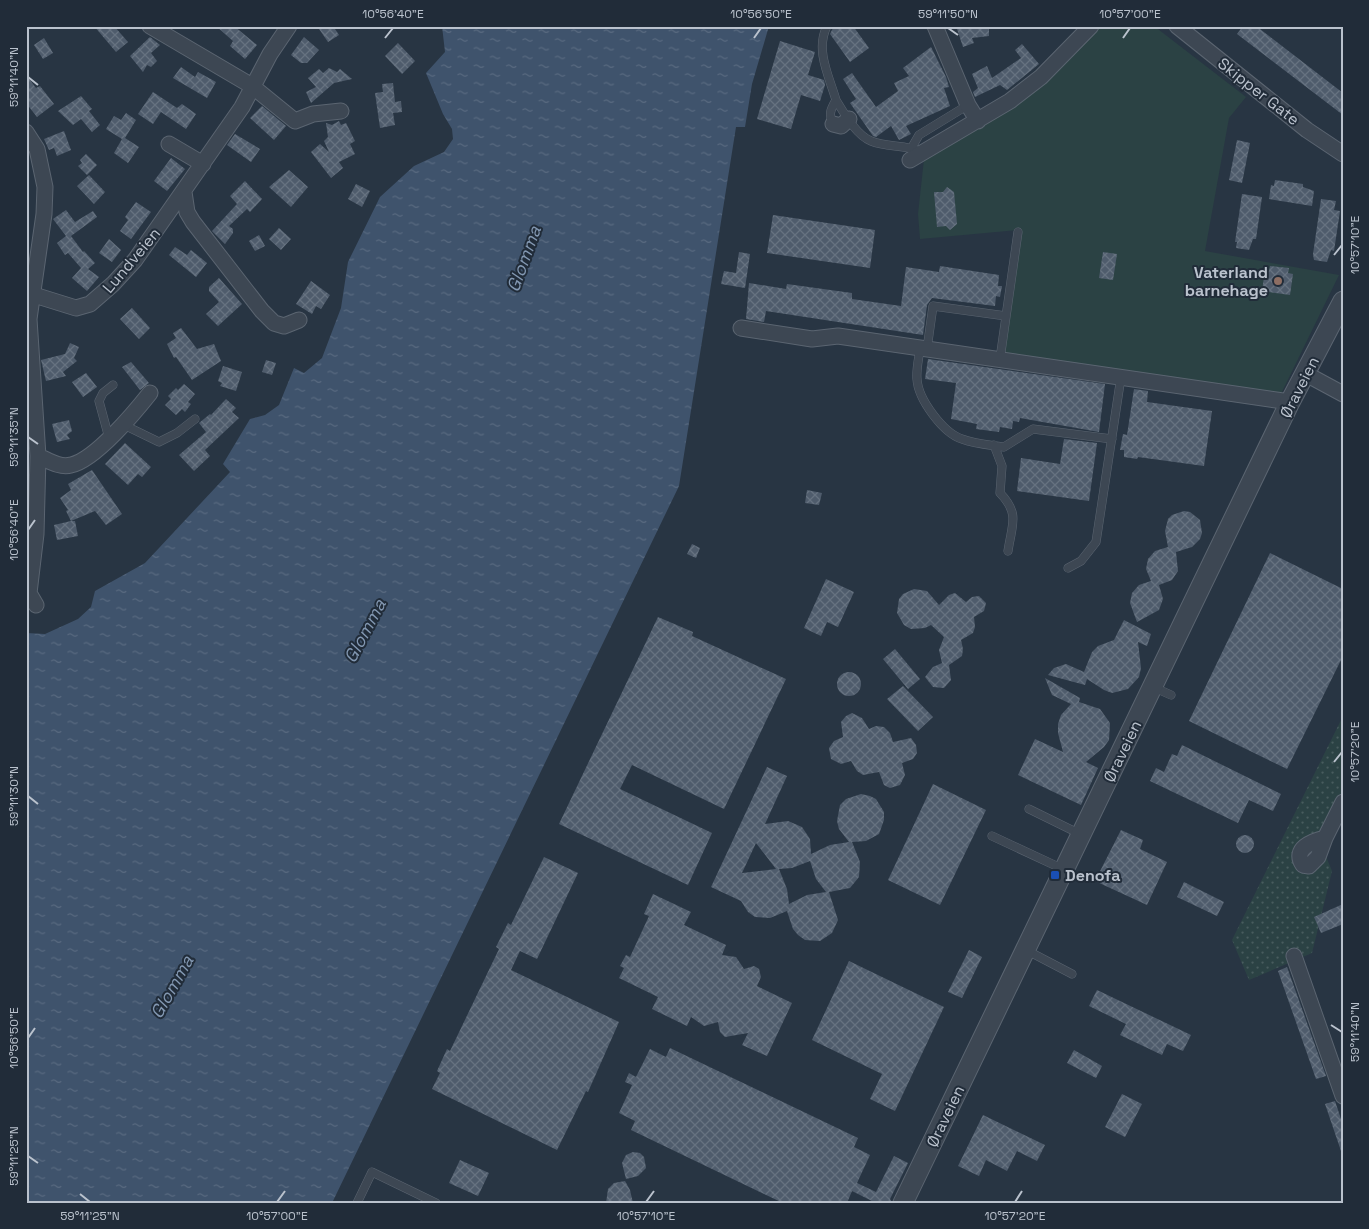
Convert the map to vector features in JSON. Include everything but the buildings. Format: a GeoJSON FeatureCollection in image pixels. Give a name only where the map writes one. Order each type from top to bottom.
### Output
{"type":"FeatureCollection","features":[{"type":"Feature","properties":{"kind":"street","name":"Lundveien"},"geometry":{"type":"LineString","coordinates":[[29,296],[76,308],[90,304],[103,295],[135,260],[184,192],[242,108],[270,54],[289,26]]}},
{"type":"Feature","properties":{"kind":"street"},"geometry":{"type":"LineString","coordinates":[[935,26],[968,105],[978,121]]}},
{"type":"Feature","properties":{"kind":"street"},"geometry":{"type":"LineString","coordinates":[[914,153],[978,121],[1010,101],[1040,77],[1091,26]]}},
{"type":"Feature","properties":{"kind":"street","name":"Skipper Gate"},"geometry":{"type":"LineString","coordinates":[[1177,26],[1307,130],[1343,154]]}},
{"type":"Feature","properties":{"kind":"street"},"geometry":{"type":"LineString","coordinates":[[152,27],[252,86],[295,121],[314,114],[341,110]]}},
{"type":"Feature","properties":{"kind":"street"},"geometry":{"type":"LineString","coordinates":[[834,124],[841,126],[850,119]]}},
{"type":"Feature","properties":{"kind":"street"},"geometry":{"type":"LineString","coordinates":[[27,134],[37,148],[45,187],[44,214],[29,296],[38,456],[36,534],[29,593],[36,605]]}},
{"type":"Feature","properties":{"kind":"street"},"geometry":{"type":"LineString","coordinates":[[169,144],[203,164]]}},
{"type":"Feature","properties":{"kind":"street"},"geometry":{"type":"LineString","coordinates":[[184,192],[187,212],[193,222],[262,311],[274,323],[284,326],[298,320]]}},
{"type":"Feature","properties":{"kind":"street","name":"Øraveien"},"geometry":{"type":"LineString","coordinates":[[903,1203],[1154,687],[1290,402],[1343,301]]}},
{"type":"Feature","properties":{"kind":"street"},"geometry":{"type":"LineString","coordinates":[[741,328],[812,339],[838,336],[1290,402]]}},
{"type":"Feature","properties":{"kind":"street"},"geometry":{"type":"LineString","coordinates":[[1306,374],[1343,394]]}},
{"type":"Feature","properties":{"kind":"street"},"geometry":{"type":"LineString","coordinates":[[38,456],[60,466],[71,465],[88,455],[124,425],[150,393]]}},
{"type":"Feature","properties":{"kind":"street"},"geometry":{"type":"LineString","coordinates":[[1325,838],[1343,802]]}},
{"type":"Feature","properties":{"kind":"street"},"geometry":{"type":"LineString","coordinates":[[1294,956],[1343,1096]]}},
{"type":"Feature","properties":{"kind":"lane"},"geometry":{"type":"LineString","coordinates":[[827,26],[823,35],[822,50],[836,100],[860,133],[871,141],[914,153],[919,135],[968,105]]}},
{"type":"Feature","properties":{"kind":"lane"},"geometry":{"type":"LineString","coordinates":[[834,124],[830,118],[830,110],[836,100]]}},
{"type":"Feature","properties":{"kind":"lane"},"geometry":{"type":"LineString","coordinates":[[1000,360],[1018,232]]}},
{"type":"Feature","properties":{"kind":"lane"},"geometry":{"type":"LineString","coordinates":[[1006,316],[933,306],[917,379],[926,404],[936,419],[953,436],[1004,447],[1034,428],[1112,439]]}},
{"type":"Feature","properties":{"kind":"lane"},"geometry":{"type":"LineString","coordinates":[[1068,568],[1081,561],[1096,542],[1121,377]]}},
{"type":"Feature","properties":{"kind":"lane"},"geometry":{"type":"LineString","coordinates":[[109,438],[99,401],[103,393],[113,385]]}},
{"type":"Feature","properties":{"kind":"lane"},"geometry":{"type":"LineString","coordinates":[[124,425],[152,441],[159,442],[184,428],[195,419]]}},
{"type":"Feature","properties":{"kind":"lane"},"geometry":{"type":"LineString","coordinates":[[994,445],[1002,466],[998,487],[1014,513],[1008,551]]}},
{"type":"Feature","properties":{"kind":"lane"},"geometry":{"type":"LineString","coordinates":[[1154,687],[1171,695]]}},
{"type":"Feature","properties":{"kind":"lane"},"geometry":{"type":"LineString","coordinates":[[1029,809],[1082,835]]}},
{"type":"Feature","properties":{"kind":"lane"},"geometry":{"type":"LineString","coordinates":[[992,836],[1065,870]]}},
{"type":"Feature","properties":{"kind":"lane"},"geometry":{"type":"LineString","coordinates":[[1026,950],[1072,974]]}},
{"type":"Feature","properties":{"kind":"lane"},"geometry":{"type":"LineString","coordinates":[[357,1203],[372,1172],[436,1203]]}},
{"type":"Feature","properties":{"kind":"green space"},"geometry":{"type":"Polygon","coordinates":[[[1101,26],[1154,26],[1246,97],[1229,118],[1205,251],[1339,275],[1278,400],[996,359],[1018,230],[920,239],[918,214],[924,159],[982,126],[1046,83],[1101,26]]]}},
{"type":"Feature","properties":{"kind":"green space"},"geometry":{"type":"Polygon","coordinates":[[[1343,716],[1343,793],[1324,831],[1294,864],[1325,854],[1332,871],[1312,953],[1249,980],[1232,940],[1343,716]]]}},
{"type":"Feature","properties":{"kind":"water","name":"Glomma"},"geometry":{"type":"Polygon","coordinates":[[[442,26],[769,26],[752,84],[745,127],[736,127],[679,486],[332,1203],[26,1203],[26,633],[45,634],[78,619],[91,607],[95,591],[145,563],[230,472],[223,464],[250,419],[265,415],[279,405],[294,368],[304,373],[322,358],[341,308],[348,262],[380,197],[414,166],[444,152],[453,139],[452,129],[443,114],[426,73],[445,52],[442,26]]]}},
{"type":"Feature","properties":{"kind":"place","name":"Vaterland barnehage"},"geometry":{"type":"Point","coordinates":[1278,281]}},
{"type":"Feature","properties":{"kind":"place","name":"Denofa"},"geometry":{"type":"Point","coordinates":[1055,875]}}]}
